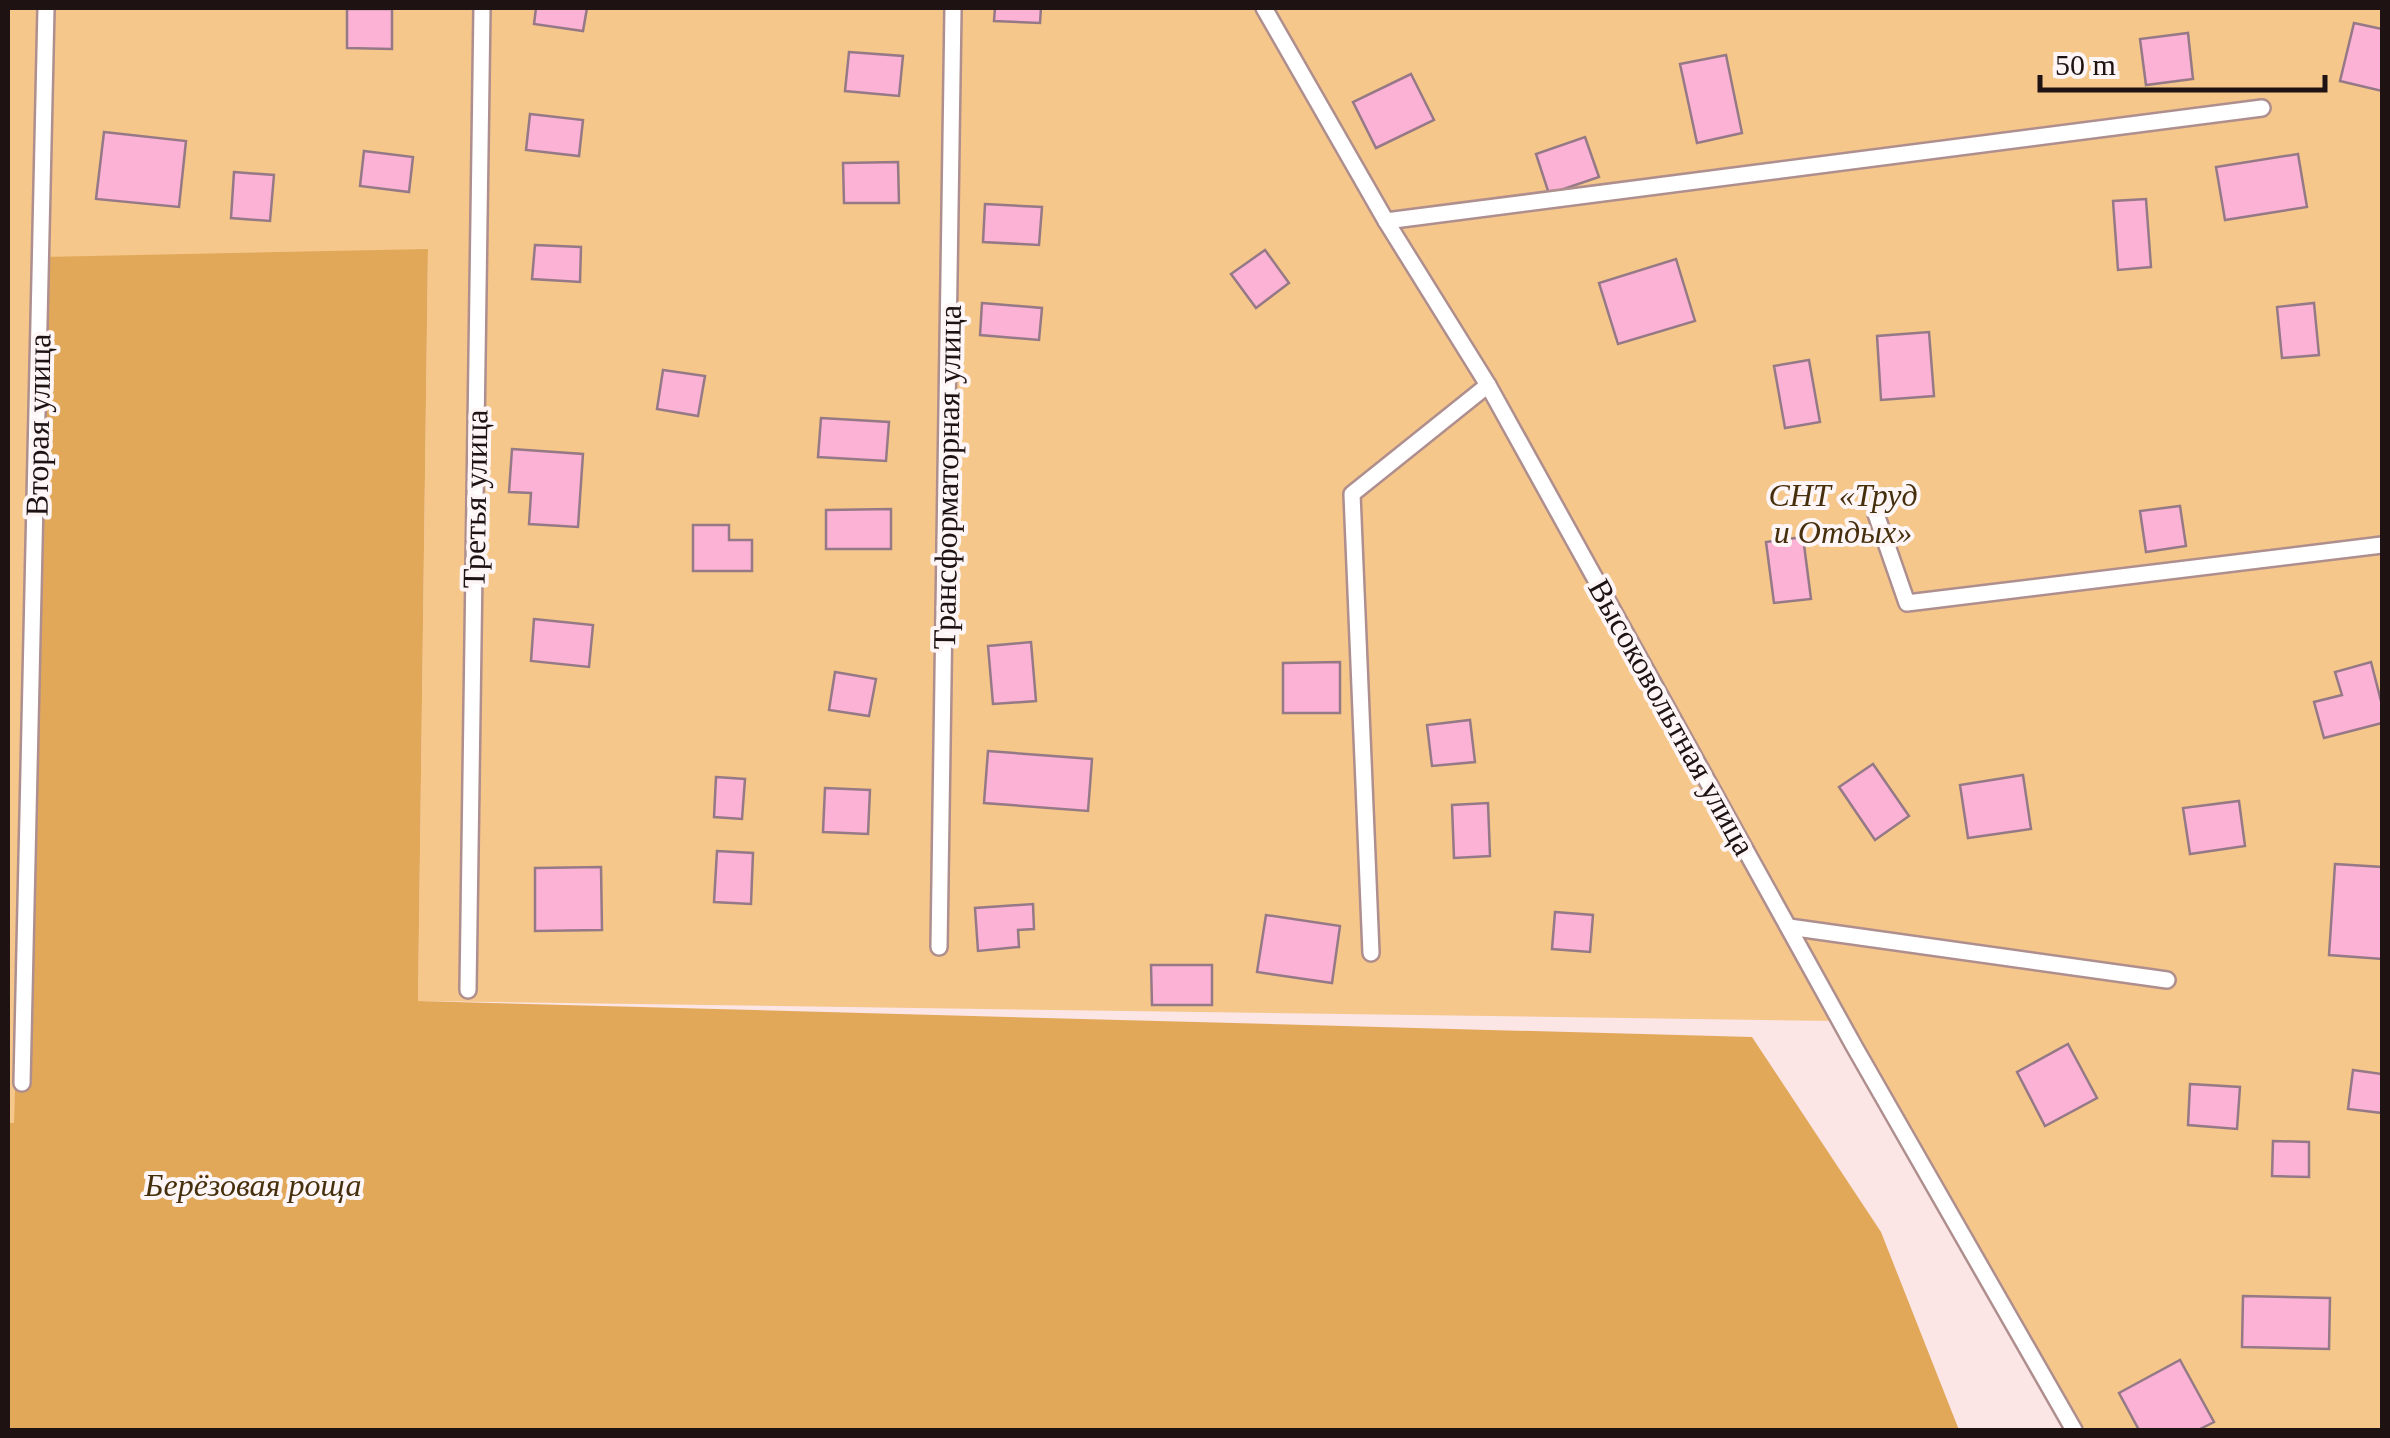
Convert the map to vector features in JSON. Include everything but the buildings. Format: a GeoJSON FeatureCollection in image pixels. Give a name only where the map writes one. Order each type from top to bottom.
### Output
{"type":"FeatureCollection","features":[{"type":"Feature","properties":{"kind":"lane","name":"Вторая улица"},"geometry":{"type":"LineString","coordinates":[[22,1083],[46,8]]}},
{"type":"Feature","properties":{"kind":"lane","name":"Третья улица"},"geometry":{"type":"LineString","coordinates":[[468,990],[482,8]]}},
{"type":"Feature","properties":{"kind":"lane","name":"Трансформаторная улица"},"geometry":{"type":"LineString","coordinates":[[940,947],[953,8]]}},
{"type":"Feature","properties":{"kind":"lane","name":"Высоковольтная улица"},"geometry":{"type":"LineString","coordinates":[[1264,8],[1386,221],[1488,386],[1788,927],[2074,1430]]}},
{"type":"Feature","properties":{"kind":"lane"},"geometry":{"type":"LineString","coordinates":[[1386,221],[2262,108]]}},
{"type":"Feature","properties":{"kind":"lane"},"geometry":{"type":"LineString","coordinates":[[1371,953],[1352,494],[1488,386]]}},
{"type":"Feature","properties":{"kind":"lane"},"geometry":{"type":"LineString","coordinates":[[1876,514],[1907,603],[2382,544]]}},
{"type":"Feature","properties":{"kind":"lane"},"geometry":{"type":"LineString","coordinates":[[1788,927],[2166,980]]}},
{"type":"Feature","properties":{"kind":"green space","name":"СНТ «Труд и Отдых»"},"geometry":{"type":"Polygon","coordinates":[[[8,8],[2382,8],[2382,1430],[2067,1430],[1838,1021],[418,1001],[428,250],[14,1123],[8,1123],[8,8]]]}},
{"type":"Feature","properties":{"kind":"green space","name":"Берёзовая роща"},"geometry":{"type":"Polygon","coordinates":[[[428,249],[418,1001],[1752,1037],[1881,1232],[1959,1430],[8,1430],[8,1123],[14,1123],[42,257],[428,249]]]}}]}
